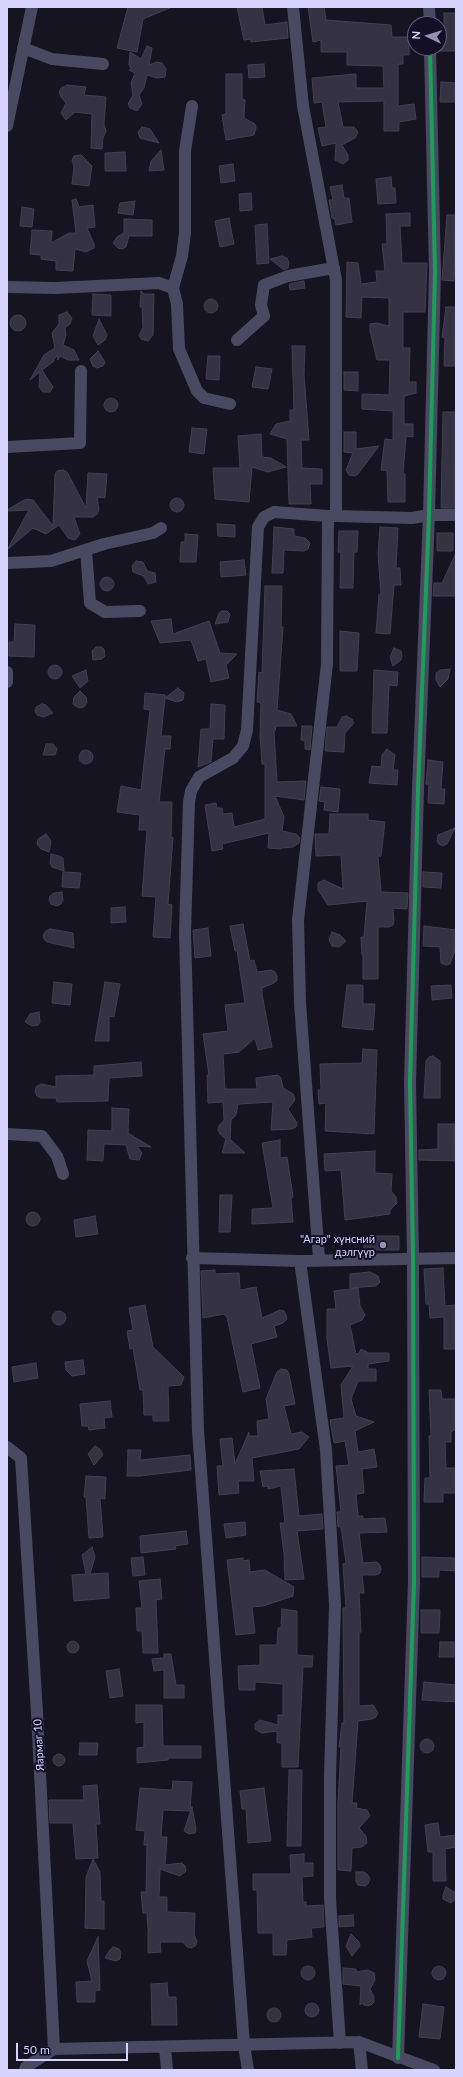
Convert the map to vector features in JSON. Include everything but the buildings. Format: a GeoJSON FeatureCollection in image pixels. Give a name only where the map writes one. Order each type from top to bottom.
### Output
{"type":"FeatureCollection","features":[{"type":"Feature","properties":{"kind":"street"},"geometry":{"type":"LineString","coordinates":[[7,126],[32,7]]}},
{"type":"Feature","properties":{"kind":"street"},"geometry":{"type":"LineString","coordinates":[[293,7],[303,106],[336,280],[332,516],[327,664],[298,920],[300,1003],[319,1260]]}},
{"type":"Feature","properties":{"kind":"street"},"geometry":{"type":"LineString","coordinates":[[23,48],[52,59],[103,64]]}},
{"type":"Feature","properties":{"kind":"street"},"geometry":{"type":"LineString","coordinates":[[398,2058],[414,1582],[413,1259],[410,1082],[418,789],[429,515],[435,272],[430,56]]}},
{"type":"Feature","properties":{"kind":"street"},"geometry":{"type":"LineString","coordinates":[[192,106],[185,150],[185,233],[182,256],[173,288],[176,304],[179,349],[197,391],[204,398],[230,404]]}},
{"type":"Feature","properties":{"kind":"street"},"geometry":{"type":"LineString","coordinates":[[237,340],[264,316],[261,305],[264,285],[288,276],[334,268]]}},
{"type":"Feature","properties":{"kind":"street"},"geometry":{"type":"LineString","coordinates":[[7,287],[55,288],[159,284],[173,288]]}},
{"type":"Feature","properties":{"kind":"street"},"geometry":{"type":"LineString","coordinates":[[7,447],[80,443],[81,371]]}},
{"type":"Feature","properties":{"kind":"street"},"geometry":{"type":"LineString","coordinates":[[248,2070],[244,2045],[198,1432],[192,1258],[185,932],[189,802],[191,791],[199,777],[233,758],[243,746],[247,730],[258,527],[264,517],[274,512],[332,516],[412,518],[429,515],[456,515]]}},
{"type":"Feature","properties":{"kind":"street"},"geometry":{"type":"LineString","coordinates":[[7,562],[51,561],[104,544],[152,533],[161,528]]}},
{"type":"Feature","properties":{"kind":"street"},"geometry":{"type":"LineString","coordinates":[[86,550],[90,603],[105,612],[140,611]]}},
{"type":"Feature","properties":{"kind":"street"},"geometry":{"type":"LineString","coordinates":[[7,672],[7,682]]}},
{"type":"Feature","properties":{"kind":"street"},"geometry":{"type":"LineString","coordinates":[[7,1134],[42,1136],[57,1156],[63,1174]]}},
{"type":"Feature","properties":{"kind":"street"},"geometry":{"type":"LineString","coordinates":[[192,1258],[300,1261],[456,1258]]}},
{"type":"Feature","properties":{"kind":"street"},"geometry":{"type":"LineString","coordinates":[[300,1261],[326,1450],[335,1605],[330,1776],[330,1899],[340,2043]]}},
{"type":"Feature","properties":{"kind":"street","name":"Яармаг 10"},"geometry":{"type":"LineString","coordinates":[[7,1447],[21,1458],[37,1713],[54,2049]]}},
{"type":"Feature","properties":{"kind":"street"},"geometry":{"type":"LineString","coordinates":[[359,2042],[362,2070]]}},
{"type":"Feature","properties":{"kind":"street"},"geometry":{"type":"LineString","coordinates":[[25,2070],[26,2066],[54,2049],[359,2042],[398,2058],[434,2070]]}},
{"type":"Feature","properties":{"kind":"street"},"geometry":{"type":"LineString","coordinates":[[165,2046],[167,2070]]}},
{"type":"Feature","properties":{"kind":"cycle path"},"geometry":{"type":"LineString","coordinates":[[398,2058],[414,1582],[413,1259],[410,1082],[418,789],[429,515],[435,272],[430,56]]}},
{"type":"Feature","properties":{"kind":"place","name":"\"Агар\" хүнсний дэлгүүр"},"geometry":{"type":"Point","coordinates":[383,1245]}}]}
